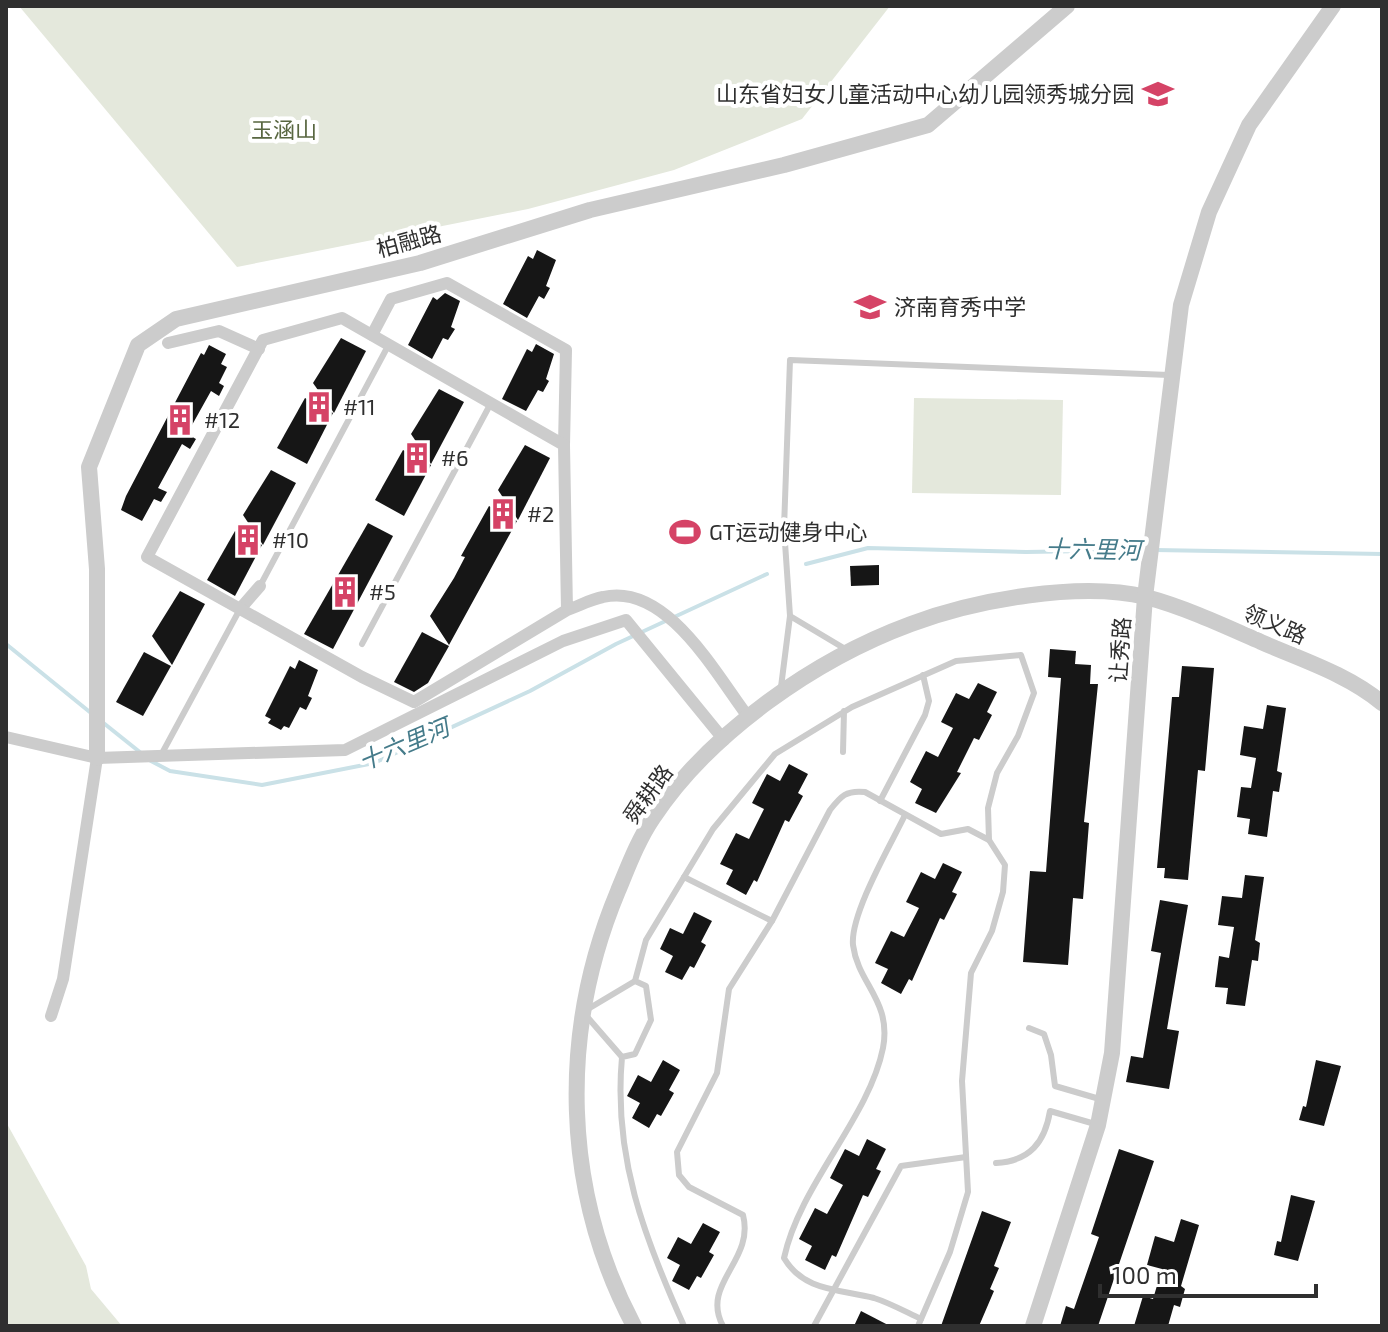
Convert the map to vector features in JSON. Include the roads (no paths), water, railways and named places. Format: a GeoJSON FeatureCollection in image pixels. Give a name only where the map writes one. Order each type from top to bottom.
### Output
{"type":"FeatureCollection","features":[{"type":"Feature","properties":{"kind":"street","name":"柏融路"},"geometry":{"type":"LineString","coordinates":[[97,758],[97,569],[89,467],[138,345],[176,319],[420,263],[590,210],[784,165],[928,125],[1067,6]]}},
{"type":"Feature","properties":{"kind":"street","name":"让秀路"},"geometry":{"type":"LineString","coordinates":[[1033,1326],[1098,1125],[1112,1053],[1145,597],[1181,305],[1209,212],[1249,125],[1333,6]]}},
{"type":"Feature","properties":{"kind":"street"},"geometry":{"type":"LineString","coordinates":[[372,335],[391,299],[447,283],[566,350],[567,610]]}},
{"type":"Feature","properties":{"kind":"street"},"geometry":{"type":"LineString","coordinates":[[564,445],[342,318],[263,340],[147,557],[414,702],[567,610],[604,596],[627,596],[649,601],[670,617],[749,718]]}},
{"type":"Feature","properties":{"kind":"street"},"geometry":{"type":"LineString","coordinates":[[168,343],[219,331],[259,349]]}},
{"type":"Feature","properties":{"kind":"street"},"geometry":{"type":"LineString","coordinates":[[240,609],[260,586]]}},
{"type":"Feature","properties":{"kind":"street","name":"舜耕路"},"geometry":{"type":"LineString","coordinates":[[634,1326],[605,1260],[578,1160],[574,1110],[583,1012],[600,937],[630,863],[653,818],[703,759],[780,693],[849,651],[888,632],[972,605],[1081,593],[1145,597]]}},
{"type":"Feature","properties":{"kind":"street","name":"领义路"},"geometry":{"type":"LineString","coordinates":[[1145,597],[1249,636],[1362,686],[1382,703]]}},
{"type":"Feature","properties":{"kind":"street"},"geometry":{"type":"LineString","coordinates":[[6,737],[97,758],[345,750],[563,641],[626,620],[724,740]]}},
{"type":"Feature","properties":{"kind":"street"},"geometry":{"type":"LineString","coordinates":[[51,1016],[63,979],[97,758]]}},
{"type":"Feature","properties":{"kind":"lane"},"geometry":{"type":"LineString","coordinates":[[260,586],[389,345]]}},
{"type":"Feature","properties":{"kind":"lane"},"geometry":{"type":"LineString","coordinates":[[780,693],[790,616],[784,528],[790,360],[1173,375]]}},
{"type":"Feature","properties":{"kind":"lane"},"geometry":{"type":"LineString","coordinates":[[362,644],[491,403]]}},
{"type":"Feature","properties":{"kind":"lane"},"geometry":{"type":"LineString","coordinates":[[160,757],[240,609]]}},
{"type":"Feature","properties":{"kind":"lane"},"geometry":{"type":"LineString","coordinates":[[790,616],[849,651]]}},
{"type":"Feature","properties":{"kind":"lane"},"geometry":{"type":"LineString","coordinates":[[684,1326],[655,1261],[628,1180],[618,1099],[622,1057],[583,1012],[635,981],[646,940],[713,829],[775,754],[844,711],[956,661],[1021,655],[1034,693],[1018,736],[997,773],[988,808],[989,840]]}},
{"type":"Feature","properties":{"kind":"lane"},"geometry":{"type":"LineString","coordinates":[[880,801],[925,715],[929,701],[923,675]]}},
{"type":"Feature","properties":{"kind":"lane"},"geometry":{"type":"LineString","coordinates":[[843,752],[844,711]]}},
{"type":"Feature","properties":{"kind":"lane"},"geometry":{"type":"LineString","coordinates":[[723,1326],[718,1318],[717,1294],[746,1241],[743,1215],[689,1187],[679,1175],[677,1152],[717,1073],[729,989],[772,921],[830,810],[842,795],[851,790],[865,792],[941,834],[968,829],[989,840],[1005,865],[1003,892],[992,931],[971,973],[962,1081],[968,1192],[950,1252],[920,1323],[877,1299],[818,1287],[793,1273],[784,1258],[790,1230],[865,1092],[883,1048],[883,1008],[853,943],[865,896],[905,815]]}},
{"type":"Feature","properties":{"kind":"lane"},"geometry":{"type":"LineString","coordinates":[[684,877],[772,921]]}},
{"type":"Feature","properties":{"kind":"lane"},"geometry":{"type":"LineString","coordinates":[[622,1057],[635,1054],[651,1020],[646,986],[635,981]]}},
{"type":"Feature","properties":{"kind":"lane"},"geometry":{"type":"LineString","coordinates":[[1029,1028],[1044,1034],[1051,1055],[1055,1086],[1103,1100]]}},
{"type":"Feature","properties":{"kind":"lane"},"geometry":{"type":"LineString","coordinates":[[996,1163],[1014,1162],[1036,1149],[1047,1131],[1050,1111],[1098,1125]]}},
{"type":"Feature","properties":{"kind":"lane"},"geometry":{"type":"LineString","coordinates":[[814,1326],[901,1166],[966,1157]]}},
{"type":"Feature","properties":{"kind":"waterway","name":"十六里河"},"geometry":{"type":"LineString","coordinates":[[806,564],[868,548],[1026,552],[1146,550]]}},
{"type":"Feature","properties":{"kind":"waterway","name":"十六里河"},"geometry":{"type":"LineString","coordinates":[[1155,550],[1382,554]]}},
{"type":"Feature","properties":{"kind":"waterway","name":"十六里河"},"geometry":{"type":"LineString","coordinates":[[151,761],[170,771],[262,785],[374,763],[530,691],[616,644],[767,574]]}},
{"type":"Feature","properties":{"kind":"waterway","name":"十六里河"},"geometry":{"type":"LineString","coordinates":[[6,644],[91,713]]}},
{"type":"Feature","properties":{"kind":"waterway","name":"十六里河"},"geometry":{"type":"LineString","coordinates":[[101,721],[141,753]]}},
{"type":"Feature","properties":{"kind":"place","name":"山东省妇女儿童活动中心幼儿园领秀城分园"},"geometry":{"type":"Point","coordinates":[1158,94]}},
{"type":"Feature","properties":{"kind":"place","name":"济南育秀中学"},"geometry":{"type":"Point","coordinates":[870,307]}},
{"type":"Feature","properties":{"kind":"place","name":"#11"},"geometry":{"type":"Point","coordinates":[319,407]}},
{"type":"Feature","properties":{"kind":"place","name":"#12"},"geometry":{"type":"Point","coordinates":[180,420]}},
{"type":"Feature","properties":{"kind":"place","name":"#6"},"geometry":{"type":"Point","coordinates":[417,458]}},
{"type":"Feature","properties":{"kind":"place","name":"#2"},"geometry":{"type":"Point","coordinates":[503,514]}},
{"type":"Feature","properties":{"kind":"place","name":"GT运动健身中心"},"geometry":{"type":"Point","coordinates":[685,532]}},
{"type":"Feature","properties":{"kind":"place","name":"#10"},"geometry":{"type":"Point","coordinates":[248,540]}},
{"type":"Feature","properties":{"kind":"place","name":"#5"},"geometry":{"type":"Point","coordinates":[345,592]}},
{"type":"Feature","properties":{"kind":"park label","name":"玉涵山"},"geometry":{"type":"Point","coordinates":[284,130]}}]}
